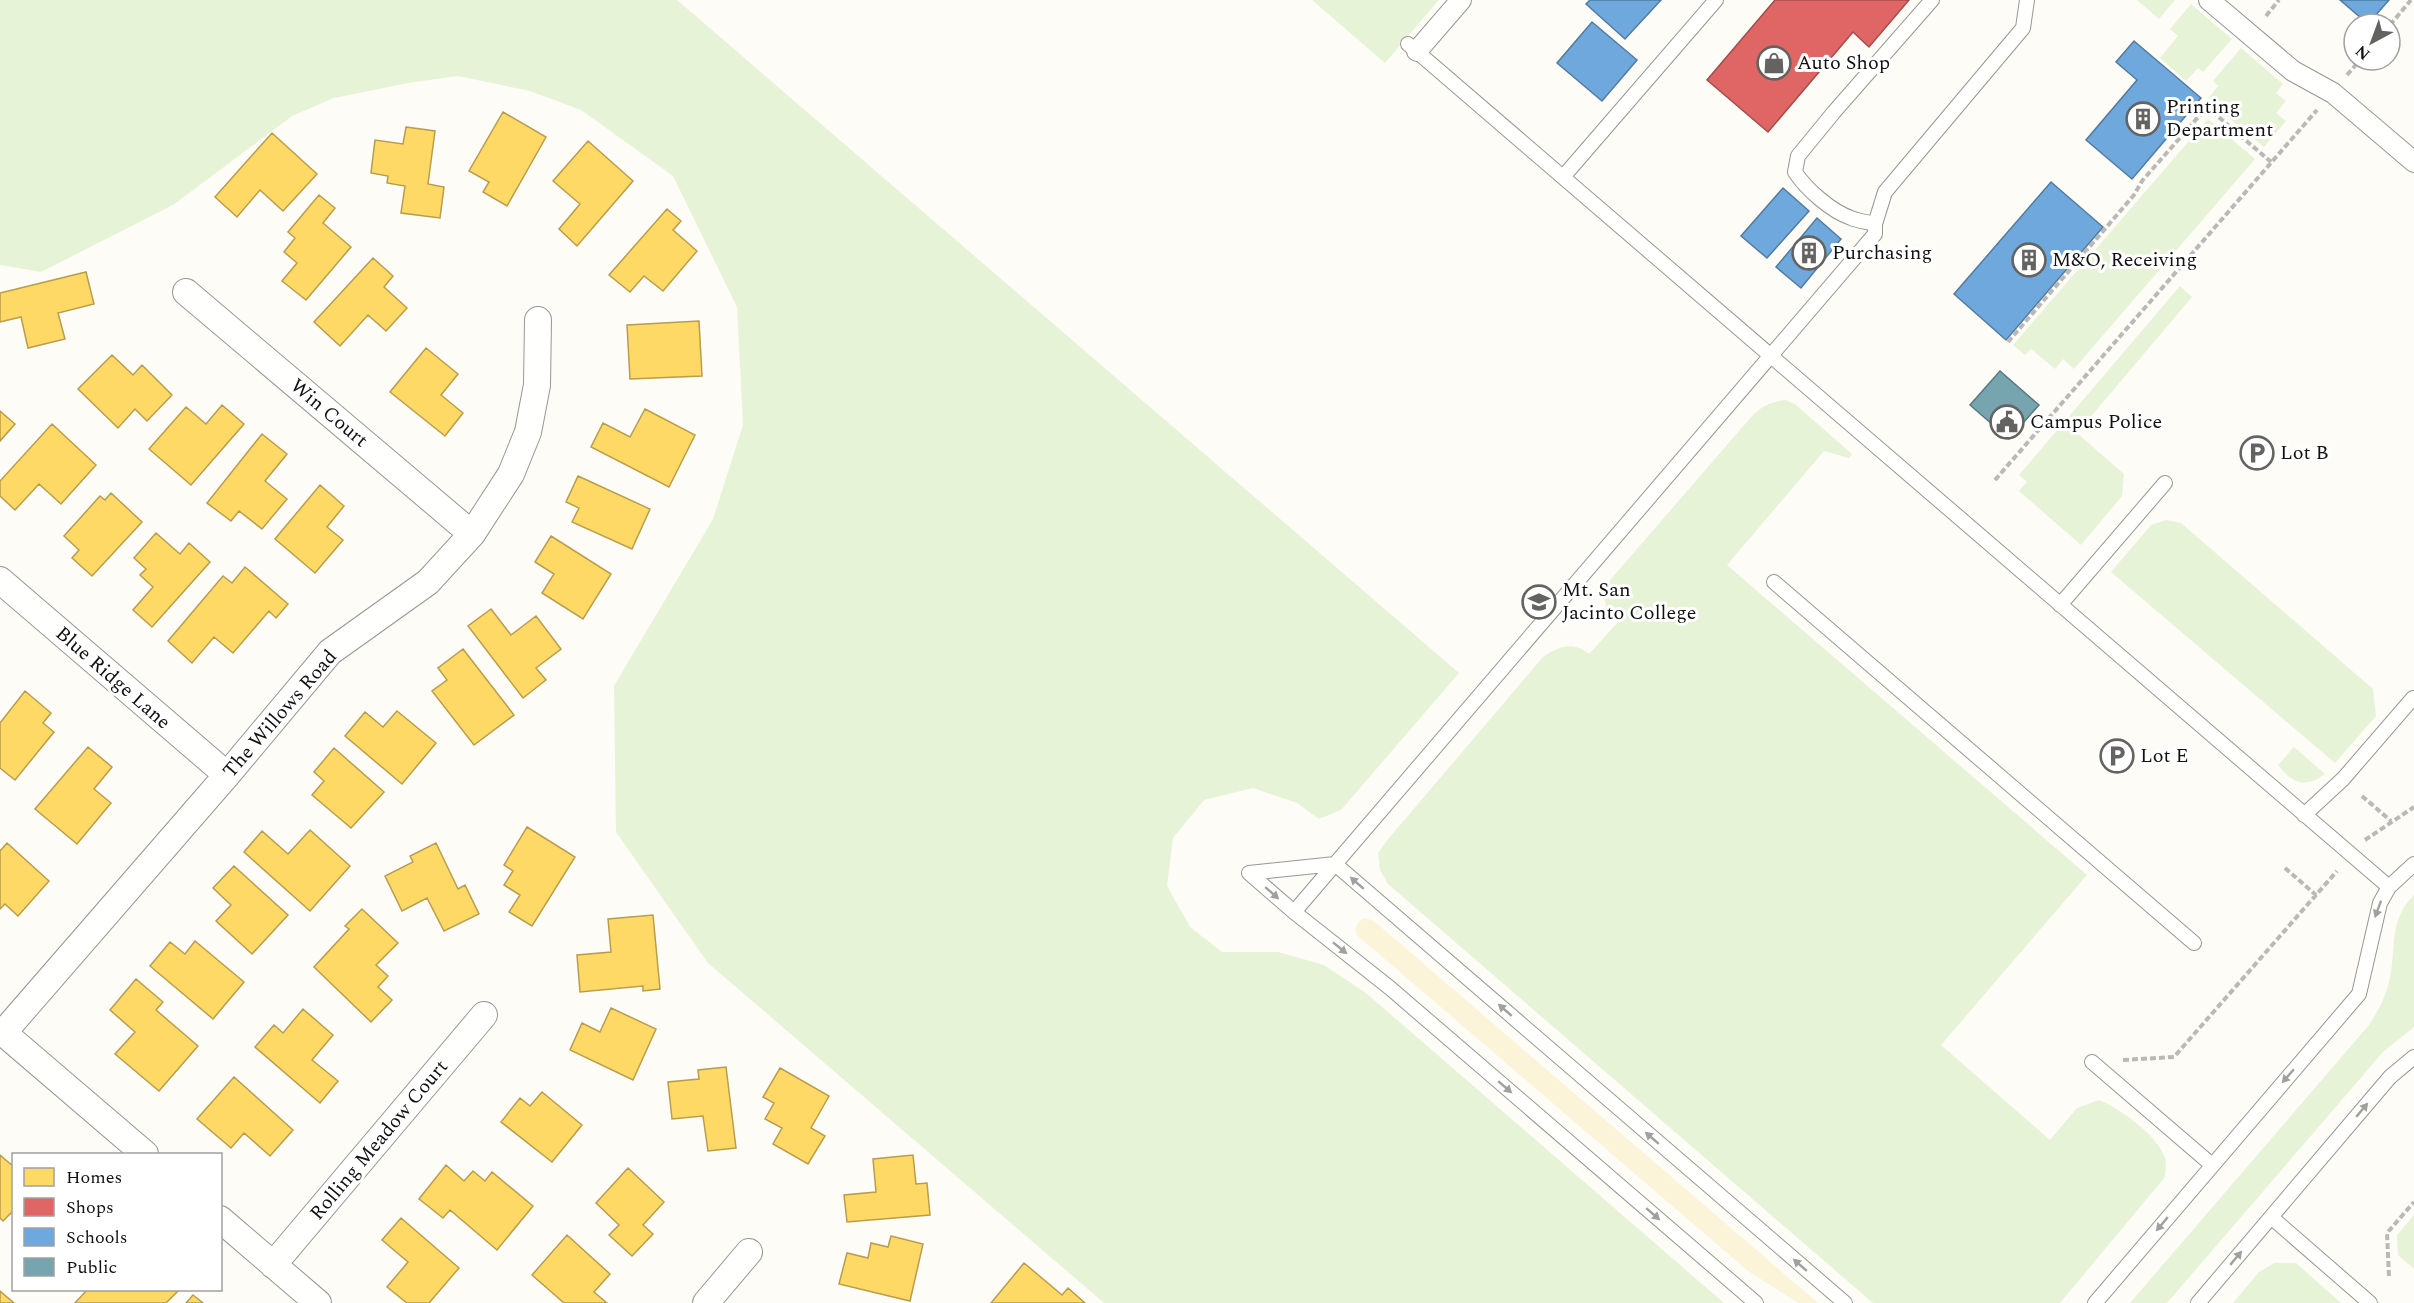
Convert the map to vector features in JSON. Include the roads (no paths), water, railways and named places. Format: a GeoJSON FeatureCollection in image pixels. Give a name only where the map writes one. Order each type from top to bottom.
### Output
{"type":"FeatureCollection","features":[{"type":"Feature","properties":{"kind":"street"},"geometry":{"type":"LineString","coordinates":[[1412,47],[1461,0]]}},
{"type":"Feature","properties":{"kind":"street"},"geometry":{"type":"LineString","coordinates":[[2209,0],[2293,72],[2333,93],[2414,162]]}},
{"type":"Feature","properties":{"kind":"street","name":"Win Court"},"geometry":{"type":"LineString","coordinates":[[186,292],[472,534]]}},
{"type":"Feature","properties":{"kind":"street","name":"The Willows Road"},"geometry":{"type":"LineString","coordinates":[[1,1032],[227,775],[330,652],[428,582],[472,534],[511,474],[528,432],[537,385],[537,320]]}},
{"type":"Feature","properties":{"kind":"street","name":"Blue Ridge Lane"},"geometry":{"type":"LineString","coordinates":[[0,580],[227,775]]}},
{"type":"Feature","properties":{"kind":"street","name":"Rolling Meadow Court"},"geometry":{"type":"LineString","coordinates":[[273,1265],[484,1015]]}},
{"type":"Feature","properties":{"kind":"street"},"geometry":{"type":"LineString","coordinates":[[1,1032],[143,1153]]}},
{"type":"Feature","properties":{"kind":"street"},"geometry":{"type":"LineString","coordinates":[[222,1222],[318,1303]]}},
{"type":"Feature","properties":{"kind":"street"},"geometry":{"type":"LineString","coordinates":[[706,1303],[749,1251]]}},
{"type":"Feature","properties":{"kind":"lane"},"geometry":{"type":"LineString","coordinates":[[1563,177],[1716,0]]}},
{"type":"Feature","properties":{"kind":"lane"},"geometry":{"type":"LineString","coordinates":[[1875,224],[1852,219],[1840,213],[1802,182],[1795,172],[1798,156],[1833,112],[1932,0]]}},
{"type":"Feature","properties":{"kind":"lane"},"geometry":{"type":"LineString","coordinates":[[1294,912],[1875,234],[1875,224],[1885,192],[2023,28],[2027,0]]}},
{"type":"Feature","properties":{"kind":"lane"},"geometry":{"type":"LineString","coordinates":[[1412,47],[2389,887]]}},
{"type":"Feature","properties":{"kind":"lane"},"geometry":{"type":"LineString","coordinates":[[2060,605],[2165,483]]}},
{"type":"Feature","properties":{"kind":"lane"},"geometry":{"type":"LineString","coordinates":[[1774,582],[2194,943]]}},
{"type":"Feature","properties":{"kind":"lane"},"geometry":{"type":"LineString","coordinates":[[2304,815],[2343,779],[2413,698]]}},
{"type":"Feature","properties":{"kind":"lane"},"geometry":{"type":"LineString","coordinates":[[1756,1303],[1390,988],[1249,873],[1335,864],[1845,1303]]}},
{"type":"Feature","properties":{"kind":"lane"},"geometry":{"type":"LineString","coordinates":[[2095,1303],[2358,994],[2380,903],[2389,887],[2414,864]]}},
{"type":"Feature","properties":{"kind":"lane"},"geometry":{"type":"LineString","coordinates":[[2198,1303],[2390,1077],[2414,1057]]}},
{"type":"Feature","properties":{"kind":"lane"},"geometry":{"type":"LineString","coordinates":[[2092,1062],[2212,1165]]}},
{"type":"Feature","properties":{"kind":"lane"},"geometry":{"type":"LineString","coordinates":[[2271,1216],[2370,1303]]}},
{"type":"Feature","properties":{"kind":"place","name":"Auto Shop"},"geometry":{"type":"Point","coordinates":[1774,63]}},
{"type":"Feature","properties":{"kind":"place","name":"Printing Department"},"geometry":{"type":"Point","coordinates":[2143,119]}},
{"type":"Feature","properties":{"kind":"place","name":"Purchasing"},"geometry":{"type":"Point","coordinates":[1809,253]}},
{"type":"Feature","properties":{"kind":"place","name":"M&O, Receiving"},"geometry":{"type":"Point","coordinates":[2029,260]}},
{"type":"Feature","properties":{"kind":"place","name":"Campus Police"},"geometry":{"type":"Point","coordinates":[2007,422]}},
{"type":"Feature","properties":{"kind":"place","name":"Lot B"},"geometry":{"type":"Point","coordinates":[2257,453]}},
{"type":"Feature","properties":{"kind":"place","name":"Mt. San Jacinto College"},"geometry":{"type":"Point","coordinates":[1539,602]}},
{"type":"Feature","properties":{"kind":"place","name":"Lot E"},"geometry":{"type":"Point","coordinates":[2117,756]}}]}
